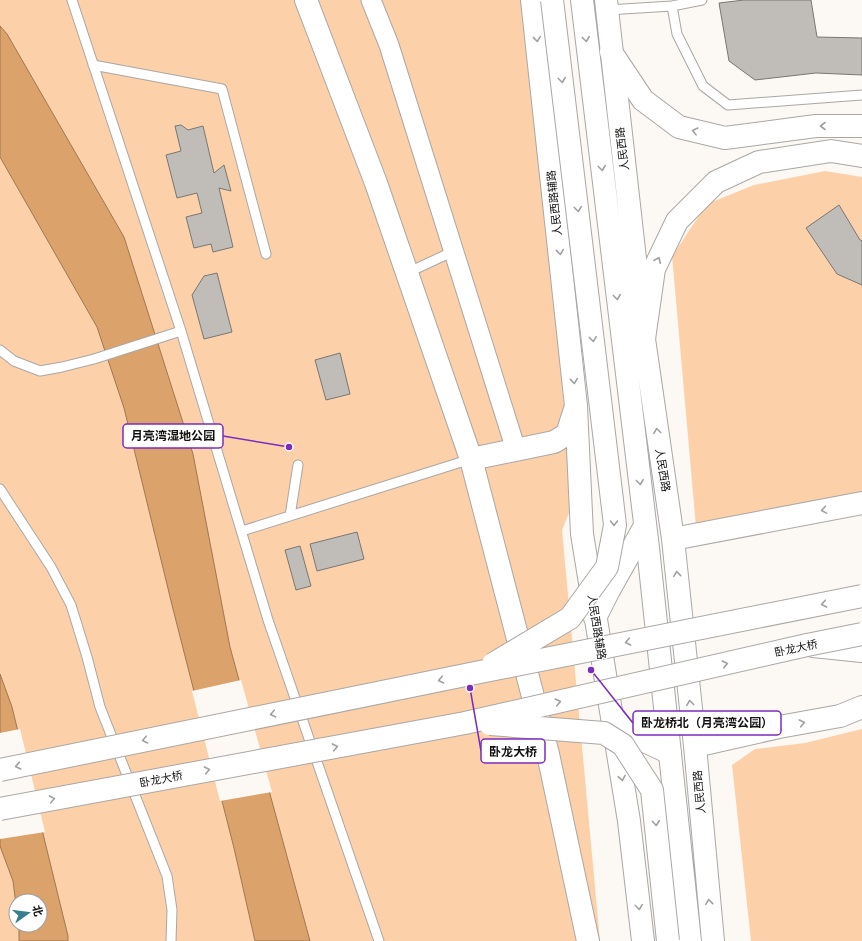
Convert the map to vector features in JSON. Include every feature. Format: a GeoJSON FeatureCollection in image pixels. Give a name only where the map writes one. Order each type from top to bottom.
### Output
{"type":"FeatureCollection","features":[{"type":"Feature","properties":{"kind":"main road"},"geometry":{"type":"LineString","coordinates":[[306,0],[376,183],[471,459],[548,754],[588,941]]}},
{"type":"Feature","properties":{"kind":"main road","name":"人民西路辅路"},"geometry":{"type":"LineString","coordinates":[[532,0],[576,406],[582,534],[629,821],[643,941]]}},
{"type":"Feature","properties":{"kind":"main road"},"geometry":{"type":"LineString","coordinates":[[480,672],[570,618],[607,567],[615,525],[552,0]]}},
{"type":"Feature","properties":{"kind":"main road","name":"人民西路"},"geometry":{"type":"LineString","coordinates":[[582,0],[645,526],[690,941]]}},
{"type":"Feature","properties":{"kind":"main road","name":"人民西路"},"geometry":{"type":"LineString","coordinates":[[606,5],[644,339],[673,539],[695,746],[713,941]]}},
{"type":"Feature","properties":{"kind":"main road"},"geometry":{"type":"LineString","coordinates":[[611,52],[643,100],[679,127],[725,138],[816,126],[862,126]]}},
{"type":"Feature","properties":{"kind":"main road"},"geometry":{"type":"LineString","coordinates":[[644,339],[654,269],[677,221],[716,182],[759,162],[831,151],[862,156]]}},
{"type":"Feature","properties":{"kind":"main road","name":"人民西路辅路"},"geometry":{"type":"LineString","coordinates":[[471,459],[554,442],[567,434],[576,406]]}},
{"type":"Feature","properties":{"kind":"main road"},"geometry":{"type":"LineString","coordinates":[[554,442],[565,449],[575,462],[580,487]]}},
{"type":"Feature","properties":{"kind":"main road"},"geometry":{"type":"LineString","coordinates":[[673,539],[862,503]]}},
{"type":"Feature","properties":{"kind":"main road"},"geometry":{"type":"LineString","coordinates":[[595,618],[645,526]]}},
{"type":"Feature","properties":{"kind":"main road"},"geometry":{"type":"LineString","coordinates":[[0,770],[862,596]]}},
{"type":"Feature","properties":{"kind":"main road","name":"卧龙大桥"},"geometry":{"type":"LineString","coordinates":[[0,809],[465,723],[807,645],[862,634]]}},
{"type":"Feature","properties":{"kind":"main road"},"geometry":{"type":"LineString","coordinates":[[807,645],[862,651]]}},
{"type":"Feature","properties":{"kind":"main road"},"geometry":{"type":"LineString","coordinates":[[695,746],[780,727],[840,716],[862,707]]}},
{"type":"Feature","properties":{"kind":"main road"},"geometry":{"type":"LineString","coordinates":[[612,716],[625,732],[670,753]]}},
{"type":"Feature","properties":{"kind":"main road"},"geometry":{"type":"LineString","coordinates":[[465,723],[604,733],[623,745],[652,790],[668,941]]}},
{"type":"Feature","properties":{"kind":"street"},"geometry":{"type":"LineString","coordinates":[[371,0],[389,45],[516,450]]}},
{"type":"Feature","properties":{"kind":"lane"},"geometry":{"type":"LineString","coordinates":[[72,0],[181,331],[268,620],[379,941]]}},
{"type":"Feature","properties":{"kind":"lane"},"geometry":{"type":"LineString","coordinates":[[606,5],[672,6],[702,0]]}},
{"type":"Feature","properties":{"kind":"lane"},"geometry":{"type":"LineString","coordinates":[[672,6],[677,34],[703,86],[728,105],[862,95]]}},
{"type":"Feature","properties":{"kind":"lane"},"geometry":{"type":"LineString","coordinates":[[93,65],[222,89],[266,254]]}},
{"type":"Feature","properties":{"kind":"lane"},"geometry":{"type":"LineString","coordinates":[[407,273],[454,251]]}},
{"type":"Feature","properties":{"kind":"lane"},"geometry":{"type":"LineString","coordinates":[[0,350],[14,361],[40,371],[94,359],[181,331]]}},
{"type":"Feature","properties":{"kind":"lane"},"geometry":{"type":"LineString","coordinates":[[242,531],[471,459]]}},
{"type":"Feature","properties":{"kind":"lane"},"geometry":{"type":"LineString","coordinates":[[290,516],[298,465]]}},
{"type":"Feature","properties":{"kind":"lane"},"geometry":{"type":"LineString","coordinates":[[0,489],[51,566],[71,605],[88,657],[100,707],[168,876],[172,910],[171,941]]}},
{"type":"Feature","properties":{"kind":"shaded area"},"geometry":{"type":"Polygon","coordinates":[[[0,0],[532,0],[580,487],[562,530],[600,941],[0,941],[0,0]]]}},
{"type":"Feature","properties":{"kind":"shaded area"},"geometry":{"type":"Polygon","coordinates":[[[0,26],[7,34],[124,237],[193,454],[230,647],[310,941],[255,941],[234,848],[173,609],[124,408],[97,327],[0,157],[0,26]]]}},
{"type":"Feature","properties":{"kind":"shaded area"},"geometry":{"type":"Polygon","coordinates":[[[825,171],[862,177],[862,493],[696,527],[672,256],[707,204],[754,185],[825,171]]]}},
{"type":"Feature","properties":{"kind":"shaded area"},"geometry":{"type":"Polygon","coordinates":[[[0,674],[12,707],[68,941],[19,941],[19,933],[48,933],[48,893],[14,893],[13,881],[0,846],[0,674]]]}},
{"type":"Feature","properties":{"kind":"shaded area"},"geometry":{"type":"Polygon","coordinates":[[[862,729],[862,941],[751,941],[732,765],[755,749],[805,743],[862,729]]]}},
{"type":"Feature","properties":{"kind":"pier"},"geometry":{"type":"Polygon","coordinates":[[[241,680],[272,792],[220,801],[192,691],[241,680]]]}},
{"type":"Feature","properties":{"kind":"pier"},"geometry":{"type":"Polygon","coordinates":[[[20,729],[45,832],[0,839],[0,733],[20,729]]]}},
{"type":"Feature","properties":{"kind":"building"},"geometry":{"type":"Polygon","coordinates":[[[744,0],[811,0],[817,37],[862,38],[862,75],[816,73],[755,80],[729,61],[719,3],[744,0]]]}},
{"type":"Feature","properties":{"kind":"building"},"geometry":{"type":"Polygon","coordinates":[[[181,125],[188,130],[203,126],[214,173],[224,165],[231,191],[219,188],[233,247],[213,252],[211,244],[194,248],[186,217],[202,213],[197,193],[177,198],[166,155],[181,151],[175,126],[181,125]]]}},
{"type":"Feature","properties":{"kind":"building"},"geometry":{"type":"Polygon","coordinates":[[[839,205],[862,241],[862,285],[837,274],[806,228],[839,205]]]}},
{"type":"Feature","properties":{"kind":"building"},"geometry":{"type":"Polygon","coordinates":[[[217,273],[232,332],[204,339],[192,295],[204,276],[217,273]]]}},
{"type":"Feature","properties":{"kind":"building"},"geometry":{"type":"Polygon","coordinates":[[[340,353],[350,394],[326,400],[315,360],[340,353]]]}},
{"type":"Feature","properties":{"kind":"building"},"geometry":{"type":"Polygon","coordinates":[[[357,532],[364,559],[317,571],[310,544],[357,532]]]}},
{"type":"Feature","properties":{"kind":"building"},"geometry":{"type":"Polygon","coordinates":[[[300,546],[311,586],[296,590],[285,550],[300,546]]]}},
{"type":"Feature","properties":{"kind":"place","name":"月亮湾湿地公园"},"geometry":{"type":"Point","coordinates":[289,447]}},
{"type":"Feature","properties":{"kind":"place","name":"卧龙桥北（月亮湾公园）"},"geometry":{"type":"Point","coordinates":[591,670]}},
{"type":"Feature","properties":{"kind":"place","name":"卧龙大桥"},"geometry":{"type":"Point","coordinates":[470,688]}}]}
